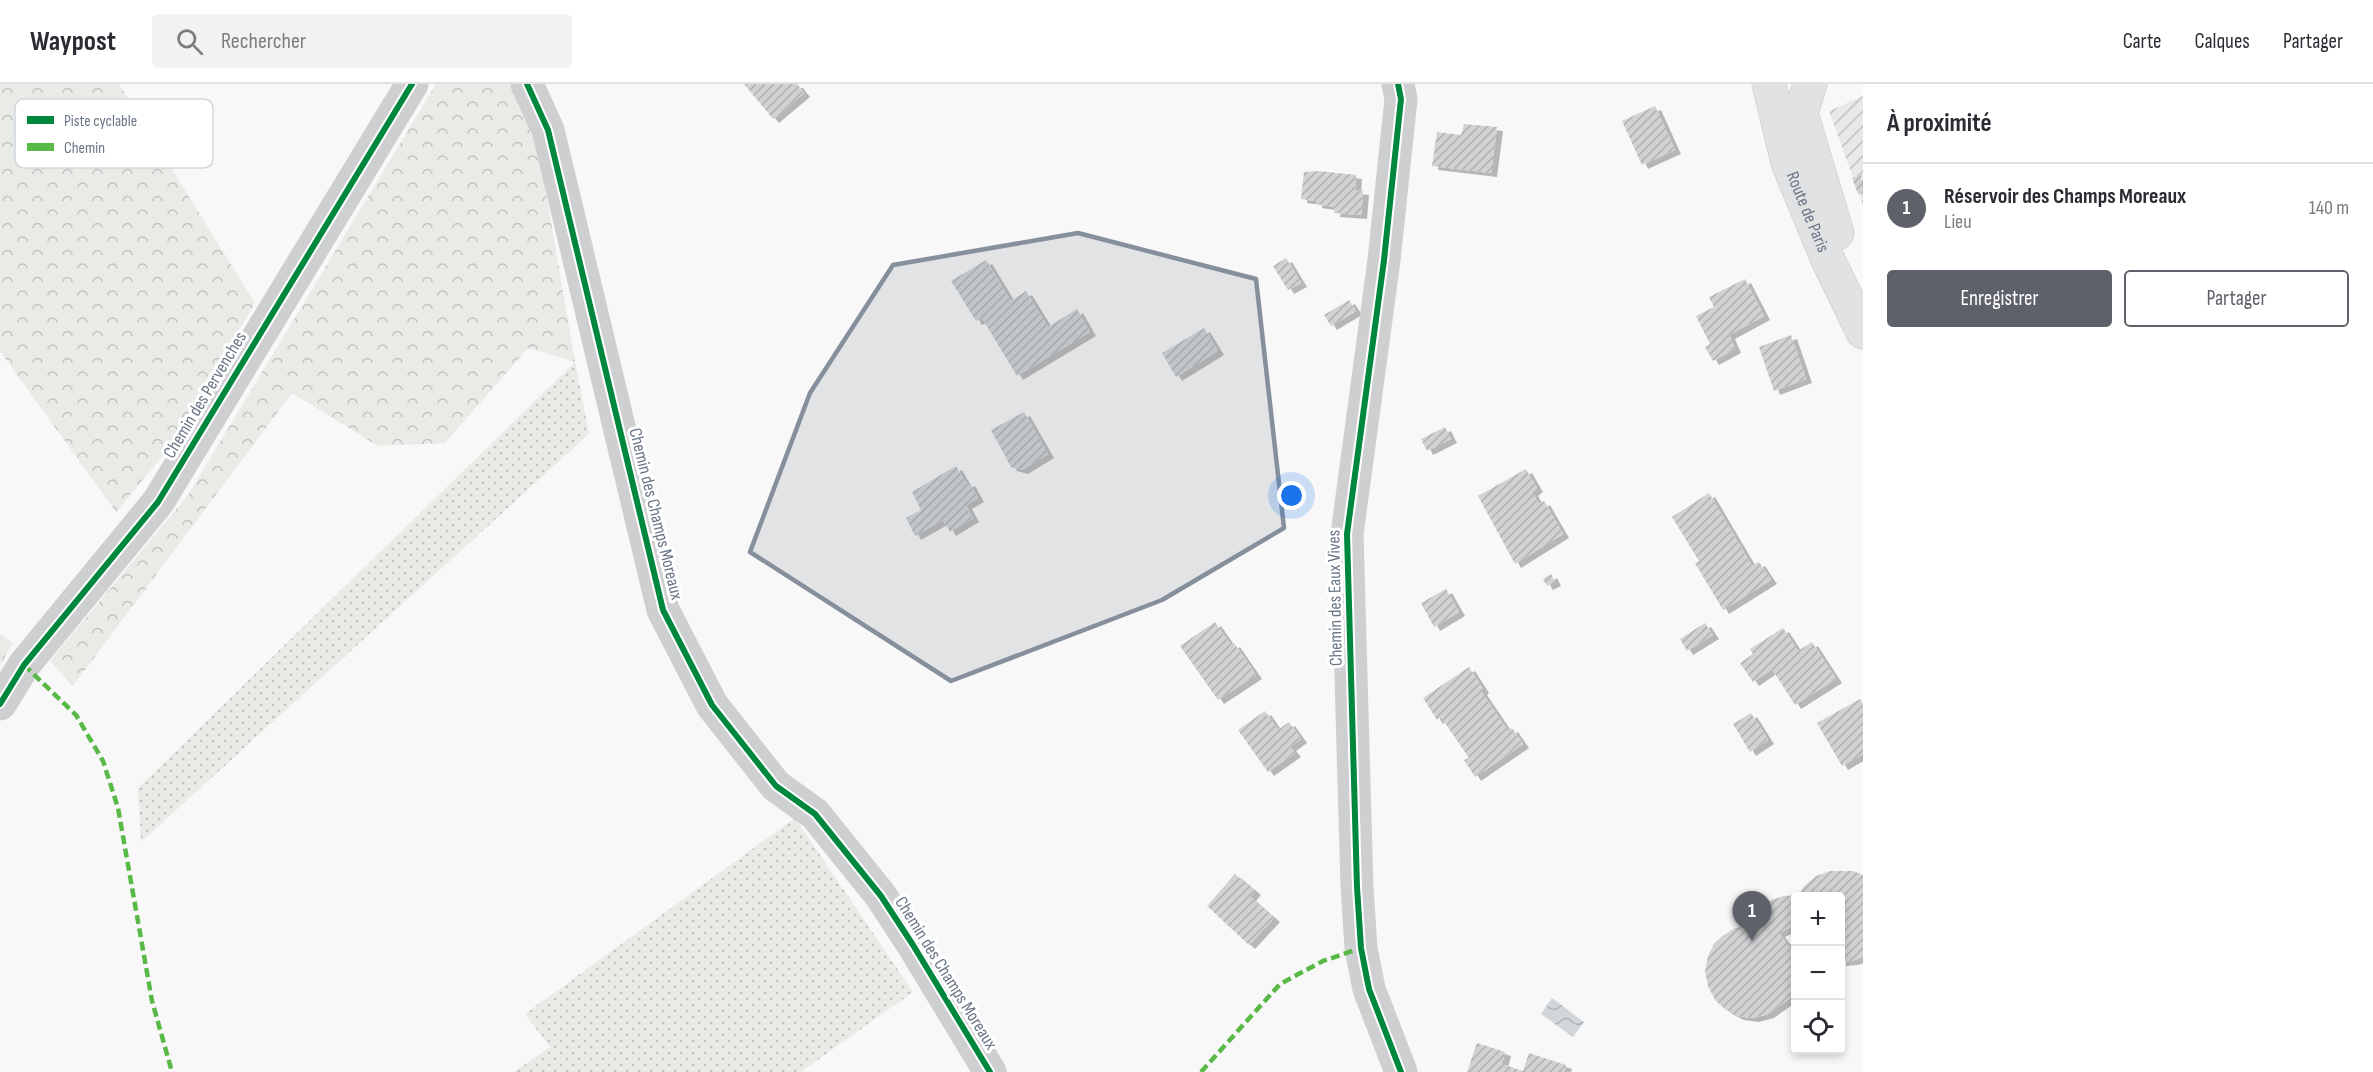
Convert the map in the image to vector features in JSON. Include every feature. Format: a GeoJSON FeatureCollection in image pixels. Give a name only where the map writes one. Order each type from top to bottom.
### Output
{"type":"FeatureCollection","features":[{"type":"Feature","properties":{"kind":"main road","name":"Route de Paris"},"geometry":{"type":"LineString","coordinates":[[1770,84],[1788,163],[1828,260],[1863,332]]}},
{"type":"Feature","properties":{"kind":"main road","name":"Route de Paris"},"geometry":{"type":"LineString","coordinates":[[1810,84],[1801,113],[1863,318]]}},
{"type":"Feature","properties":{"kind":"street","name":"Chemin des Pervenches"},"geometry":{"type":"LineString","coordinates":[[0,704],[24,665],[158,502],[412,84]]}},
{"type":"Feature","properties":{"kind":"street","name":"Chemin des Champs Moreaux"},"geometry":{"type":"LineString","coordinates":[[527,84],[548,129],[663,610],[712,705],[776,786],[815,814],[881,896],[990,1072]]}},
{"type":"Feature","properties":{"kind":"street","name":"Chemin des Eaux Vives"},"geometry":{"type":"LineString","coordinates":[[1398,84],[1401,99],[1384,260],[1347,534],[1357,887],[1361,948],[1369,989],[1401,1072]]}},
{"type":"Feature","properties":{"kind":"highlighted area"},"geometry":{"type":"Polygon","coordinates":[[[1078,233],[1256,279],[1284,528],[1162,600],[951,681],[750,552],[810,393],[893,265],[1078,233]]]}},
{"type":"Feature","properties":{"kind":"shaded area"},"geometry":{"type":"Polygon","coordinates":[[[1863,96],[1863,205],[1829,111],[1863,96]]]}},
{"type":"Feature","properties":{"kind":"green space"},"geometry":{"type":"Polygon","coordinates":[[[0,84],[119,84],[128,99],[15,99],[15,168],[171,168],[255,303],[172,445],[116,512],[0,351],[0,84]]]}},
{"type":"Feature","properties":{"kind":"green space"},"geometry":{"type":"Polygon","coordinates":[[[436,84],[513,84],[535,129],[575,362],[528,348],[445,443],[378,446],[292,393],[73,686],[50,661],[188,495],[436,84]]]}},
{"type":"Feature","properties":{"kind":"green space"},"geometry":{"type":"Polygon","coordinates":[[[575,362],[589,434],[141,842],[138,788],[575,362]]]}},
{"type":"Feature","properties":{"kind":"green space"},"geometry":{"type":"Polygon","coordinates":[[[0,634],[13,643],[0,666],[0,634]]]}},
{"type":"Feature","properties":{"kind":"green space"},"geometry":{"type":"Polygon","coordinates":[[[795,818],[913,992],[801,1072],[514,1072],[550,1047],[525,1014],[795,818]]]}},
{"type":"Feature","properties":{"kind":"water"},"geometry":{"type":"Polygon","coordinates":[[[1552,998],[1584,1022],[1573,1037],[1541,1014],[1552,998]]]}},
{"type":"Feature","properties":{"kind":"building"},"geometry":{"type":"Polygon","coordinates":[[[744,84],[797,84],[804,93],[773,119],[744,84]]]}},
{"type":"Feature","properties":{"kind":"building"},"geometry":{"type":"Polygon","coordinates":[[[1655,106],[1675,150],[1642,165],[1622,121],[1655,106]]]}},
{"type":"Feature","properties":{"kind":"building"},"geometry":{"type":"Polygon","coordinates":[[[1464,124],[1497,127],[1491,173],[1432,166],[1437,132],[1461,135],[1464,124]]]}},
{"type":"Feature","properties":{"kind":"building"},"geometry":{"type":"Polygon","coordinates":[[[1319,171],[1356,175],[1355,190],[1363,191],[1361,215],[1334,213],[1335,207],[1301,199],[1304,172],[1319,171]]]}},
{"type":"Feature","properties":{"kind":"building"},"geometry":{"type":"Polygon","coordinates":[[[1861,175],[1863,193],[1858,194],[1852,178],[1861,175]]]}},
{"type":"Feature","properties":{"kind":"building"},"geometry":{"type":"Polygon","coordinates":[[[1286,258],[1301,283],[1288,290],[1273,266],[1286,258]]]}},
{"type":"Feature","properties":{"kind":"building"},"geometry":{"type":"Polygon","coordinates":[[[986,260],[1011,301],[1026,291],[1048,327],[1077,309],[1090,332],[1017,376],[982,318],[976,321],[951,281],[986,260]]]}},
{"type":"Feature","properties":{"kind":"building"},"geometry":{"type":"Polygon","coordinates":[[[1745,279],[1764,316],[1729,335],[1735,349],[1713,361],[1705,347],[1710,344],[1696,316],[1714,307],[1709,297],[1745,279]]]}},
{"type":"Feature","properties":{"kind":"building"},"geometry":{"type":"Polygon","coordinates":[[[1349,300],[1356,311],[1331,326],[1324,315],[1349,300]]]}},
{"type":"Feature","properties":{"kind":"building"},"geometry":{"type":"Polygon","coordinates":[[[1204,328],[1218,351],[1176,377],[1162,353],[1204,328]]]}},
{"type":"Feature","properties":{"kind":"building"},"geometry":{"type":"Polygon","coordinates":[[[1791,335],[1806,379],[1774,391],[1759,347],[1791,335]]]}},
{"type":"Feature","properties":{"kind":"building"},"geometry":{"type":"Polygon","coordinates":[[[1024,412],[1048,454],[1022,470],[1011,467],[991,430],[1024,412]]]}},
{"type":"Feature","properties":{"kind":"building"},"geometry":{"type":"Polygon","coordinates":[[[1445,427],[1451,439],[1427,451],[1421,439],[1445,427]]]}},
{"type":"Feature","properties":{"kind":"building"},"geometry":{"type":"Polygon","coordinates":[[[956,466],[978,498],[966,505],[973,518],[950,532],[943,520],[915,536],[906,518],[921,510],[912,492],[956,466]]]}},
{"type":"Feature","properties":{"kind":"building"},"geometry":{"type":"Polygon","coordinates":[[[1526,469],[1537,488],[1532,492],[1539,504],[1544,501],[1563,534],[1515,564],[1478,496],[1526,469]]]}},
{"type":"Feature","properties":{"kind":"building"},"geometry":{"type":"Polygon","coordinates":[[[1709,493],[1752,566],[1759,562],[1771,580],[1723,610],[1695,563],[1699,561],[1672,517],[1709,493]]]}},
{"type":"Feature","properties":{"kind":"building"},"geometry":{"type":"Polygon","coordinates":[[[1551,574],[1555,582],[1547,586],[1543,579],[1551,574]]]}},
{"type":"Feature","properties":{"kind":"building"},"geometry":{"type":"Polygon","coordinates":[[[1446,589],[1459,612],[1434,627],[1421,603],[1446,589]]]}},
{"type":"Feature","properties":{"kind":"building"},"geometry":{"type":"Polygon","coordinates":[[[1215,622],[1231,645],[1234,643],[1256,675],[1218,700],[1180,646],[1215,622]]]}},
{"type":"Feature","properties":{"kind":"building"},"geometry":{"type":"Polygon","coordinates":[[[1705,623],[1713,635],[1687,651],[1680,639],[1705,623]]]}},
{"type":"Feature","properties":{"kind":"building"},"geometry":{"type":"Polygon","coordinates":[[[1783,628],[1798,651],[1812,642],[1836,679],[1795,705],[1772,669],[1753,682],[1740,663],[1753,654],[1750,649],[1783,628]]]}},
{"type":"Feature","properties":{"kind":"building"},"geometry":{"type":"Polygon","coordinates":[[[1469,667],[1483,689],[1481,691],[1508,731],[1512,728],[1523,744],[1475,777],[1464,760],[1469,758],[1441,717],[1437,720],[1423,698],[1469,667]]]}},
{"type":"Feature","properties":{"kind":"building"},"geometry":{"type":"Polygon","coordinates":[[[1860,699],[1863,704],[1863,754],[1842,766],[1817,723],[1860,699]]]}},
{"type":"Feature","properties":{"kind":"building"},"geometry":{"type":"Polygon","coordinates":[[[1265,711],[1278,730],[1289,722],[1301,739],[1290,747],[1295,753],[1268,772],[1238,730],[1265,711]]]}},
{"type":"Feature","properties":{"kind":"building"},"geometry":{"type":"Polygon","coordinates":[[[1751,713],[1768,740],[1750,752],[1733,724],[1751,713]]]}},
{"type":"Feature","properties":{"kind":"building"},"geometry":{"type":"Polygon","coordinates":[[[1830,871],[1853,871],[1863,875],[1863,957],[1845,962],[1845,892],[1800,892],[1816,876],[1830,871]]]}},
{"type":"Feature","properties":{"kind":"building"},"geometry":{"type":"Polygon","coordinates":[[[1235,874],[1255,891],[1250,897],[1274,918],[1249,945],[1207,906],[1235,874]]]}},
{"type":"Feature","properties":{"kind":"building"},"geometry":{"type":"Polygon","coordinates":[[[1791,895],[1791,927],[1779,933],[1791,949],[1791,996],[1768,1014],[1753,1018],[1738,1016],[1726,1010],[1715,1000],[1708,986],[1705,971],[1708,956],[1714,944],[1724,935],[1735,928],[1749,925],[1758,911],[1771,900],[1791,895]]]}},
{"type":"Feature","properties":{"kind":"building"},"geometry":{"type":"Polygon","coordinates":[[[1477,1043],[1505,1052],[1502,1064],[1523,1071],[1529,1053],[1566,1065],[1564,1072],[1467,1072],[1477,1043]]]}},
{"type":"Feature","properties":{"kind":"marked path"},"geometry":{"type":"LineString","coordinates":[[24,665],[76,715],[103,761],[118,808],[152,1001],[172,1072]]}},
{"type":"Feature","properties":{"kind":"marked path"},"geometry":{"type":"LineString","coordinates":[[1201,1072],[1280,984],[1323,961],[1361,948]]}},
{"type":"Feature","properties":{"kind":"cycle path"},"geometry":{"type":"LineString","coordinates":[[0,704],[24,665],[158,502],[412,84]]}},
{"type":"Feature","properties":{"kind":"cycle path"},"geometry":{"type":"LineString","coordinates":[[527,84],[548,130],[663,610],[712,705],[776,786],[815,814],[881,896],[990,1072]]}},
{"type":"Feature","properties":{"kind":"cycle path"},"geometry":{"type":"LineString","coordinates":[[1398,84],[1401,99],[1384,260],[1347,534],[1357,887],[1361,948],[1369,989],[1401,1072]]}},
{"type":"Feature","properties":{"kind":"place","name":"Réservoir des Champs Moreaux"},"geometry":{"type":"Point","coordinates":[1752,941]}}]}
